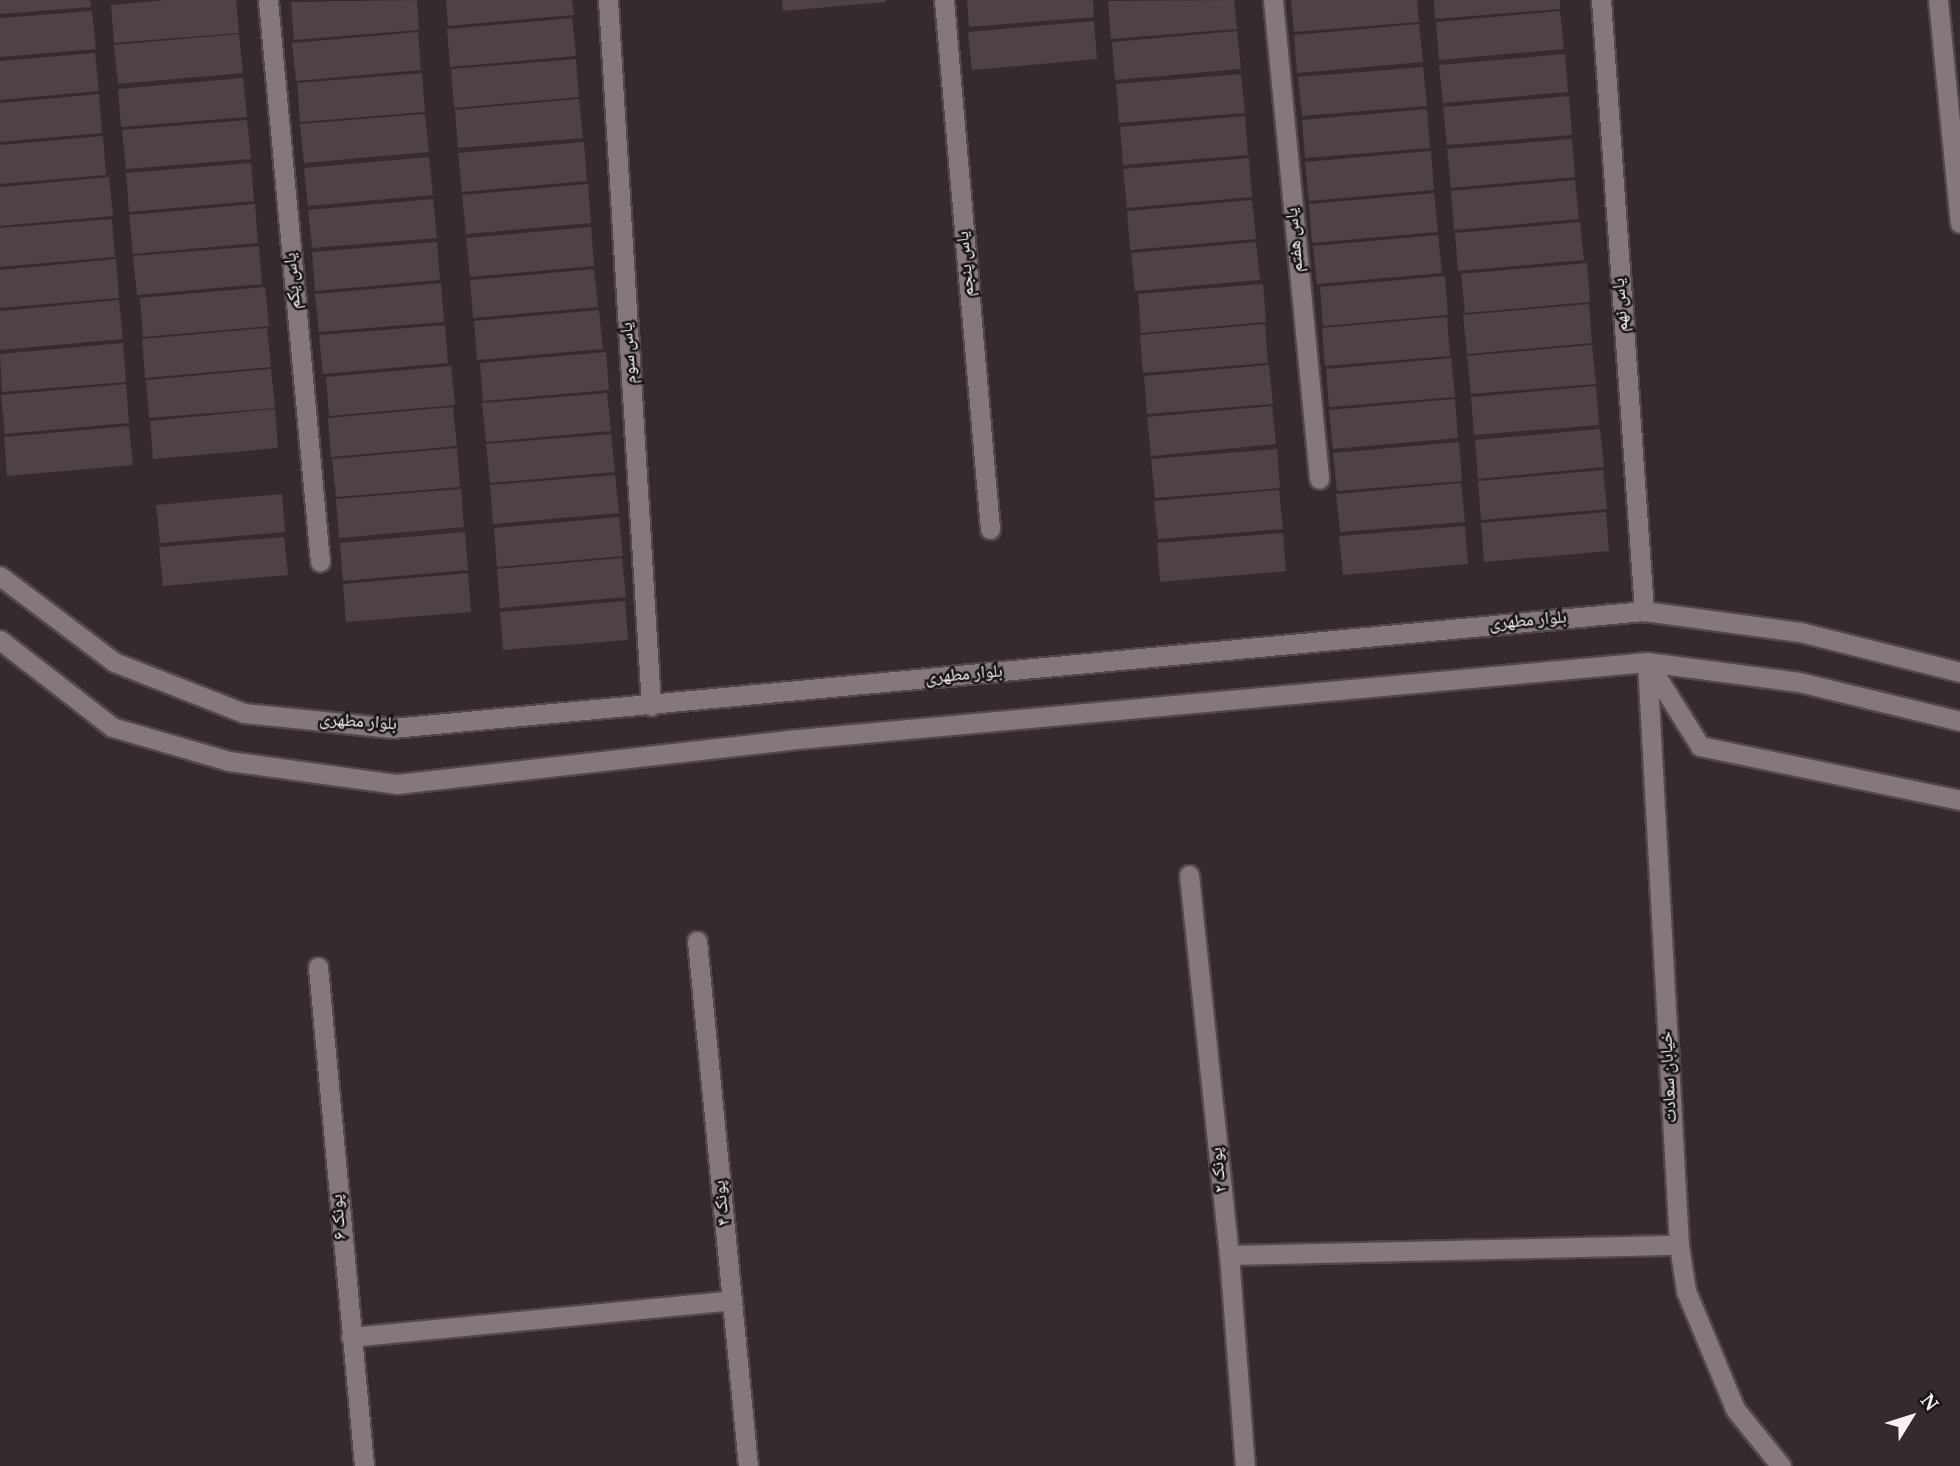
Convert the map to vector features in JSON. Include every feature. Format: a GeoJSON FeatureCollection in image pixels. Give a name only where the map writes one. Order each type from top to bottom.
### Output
{"type":"FeatureCollection","features":[{"type":"Feature","properties":{"kind":"street","name":"یاس یکم"},"geometry":{"type":"LineString","coordinates":[[268,0],[320,562]]}},
{"type":"Feature","properties":{"kind":"street","name":"یاس سوم"},"geometry":{"type":"LineString","coordinates":[[608,0],[651,706]]}},
{"type":"Feature","properties":{"kind":"street","name":"یاس پنجم"},"geometry":{"type":"LineString","coordinates":[[944,0],[990,529]]}},
{"type":"Feature","properties":{"kind":"street","name":"یاس هفتم"},"geometry":{"type":"LineString","coordinates":[[1273,0],[1319,479]]}},
{"type":"Feature","properties":{"kind":"street","name":"یاس نهم"},"geometry":{"type":"LineString","coordinates":[[1601,0],[1644,611]]}},
{"type":"Feature","properties":{"kind":"street"},"geometry":{"type":"LineString","coordinates":[[1938,0],[1960,223]]}},
{"type":"Feature","properties":{"kind":"street","name":"بلوار مطهری"},"geometry":{"type":"LineString","coordinates":[[0,576],[114,662],[244,713],[391,728],[651,706],[1644,611],[1800,632],[1960,672]]}},
{"type":"Feature","properties":{"kind":"street"},"geometry":{"type":"LineString","coordinates":[[0,640],[112,727],[229,761],[397,784],[787,740],[1647,662],[1799,682],[1960,722]]}},
{"type":"Feature","properties":{"kind":"street"},"geometry":{"type":"LineString","coordinates":[[1647,662],[1700,746],[1960,800]]}},
{"type":"Feature","properties":{"kind":"street","name":"خیابان سعادت"},"geometry":{"type":"LineString","coordinates":[[1647,662],[1679,1245],[1686,1291],[1735,1409],[1781,1466]]}},
{"type":"Feature","properties":{"kind":"street","name":"پونک ۲"},"geometry":{"type":"LineString","coordinates":[[1189,875],[1229,1255],[1245,1466]]}},
{"type":"Feature","properties":{"kind":"street","name":"پونک ۴"},"geometry":{"type":"LineString","coordinates":[[697,941],[748,1466]]}},
{"type":"Feature","properties":{"kind":"street","name":"پونک ۶"},"geometry":{"type":"LineString","coordinates":[[318,967],[364,1466]]}},
{"type":"Feature","properties":{"kind":"street"},"geometry":{"type":"LineString","coordinates":[[1229,1255],[1679,1245]]}},
{"type":"Feature","properties":{"kind":"street"},"geometry":{"type":"LineString","coordinates":[[351,1337],[732,1300]]}},
{"type":"Feature","properties":{"kind":"building"},"geometry":{"type":"Polygon","coordinates":[[[0,0],[90,0],[91,7],[0,14],[0,0]]]}},
{"type":"Feature","properties":{"kind":"building"},"geometry":{"type":"Polygon","coordinates":[[[166,0],[236,0],[239,33],[114,43],[111,5],[166,0]]]}},
{"type":"Feature","properties":{"kind":"building"},"geometry":{"type":"Polygon","coordinates":[[[417,0],[419,30],[294,40],[291,2],[417,0]]]}},
{"type":"Feature","properties":{"kind":"building"},"geometry":{"type":"Polygon","coordinates":[[[446,0],[572,0],[574,15],[448,26],[446,0]]]}},
{"type":"Feature","properties":{"kind":"building"},"geometry":{"type":"Polygon","coordinates":[[[782,0],[886,0],[886,2],[783,11],[782,0]]]}},
{"type":"Feature","properties":{"kind":"building"},"geometry":{"type":"Polygon","coordinates":[[[967,0],[1093,0],[1094,17],[969,27],[967,0]]]}},
{"type":"Feature","properties":{"kind":"building"},"geometry":{"type":"Polygon","coordinates":[[[1234,0],[1237,29],[1111,39],[1108,1],[1234,0]]]}},
{"type":"Feature","properties":{"kind":"building"},"geometry":{"type":"Polygon","coordinates":[[[1291,0],[1417,0],[1419,22],[1294,32],[1291,0]]]}},
{"type":"Feature","properties":{"kind":"building"},"geometry":{"type":"Polygon","coordinates":[[[1434,0],[1560,0],[1560,9],[1435,19],[1434,0]]]}},
{"type":"Feature","properties":{"kind":"building"},"geometry":{"type":"Polygon","coordinates":[[[92,11],[96,49],[0,57],[0,18],[92,11]]]}},
{"type":"Feature","properties":{"kind":"building"},"geometry":{"type":"Polygon","coordinates":[[[1560,11],[1564,49],[1439,60],[1436,22],[1560,11]]]}},
{"type":"Feature","properties":{"kind":"building"},"geometry":{"type":"Polygon","coordinates":[[[572,18],[576,56],[450,67],[447,29],[572,18]]]}},
{"type":"Feature","properties":{"kind":"building"},"geometry":{"type":"Polygon","coordinates":[[[1094,21],[1097,59],[972,70],[968,32],[1094,21]]]}},
{"type":"Feature","properties":{"kind":"building"},"geometry":{"type":"Polygon","coordinates":[[[1419,24],[1423,62],[1297,73],[1294,35],[1419,24]]]}},
{"type":"Feature","properties":{"kind":"building"},"geometry":{"type":"Polygon","coordinates":[[[1237,31],[1241,69],[1115,80],[1112,42],[1237,31]]]}},
{"type":"Feature","properties":{"kind":"building"},"geometry":{"type":"Polygon","coordinates":[[[418,32],[421,70],[296,81],[292,43],[418,32]]]}},
{"type":"Feature","properties":{"kind":"building"},"geometry":{"type":"Polygon","coordinates":[[[239,34],[243,73],[118,84],[114,45],[239,34]]]}},
{"type":"Feature","properties":{"kind":"building"},"geometry":{"type":"Polygon","coordinates":[[[95,53],[99,91],[0,100],[0,61],[95,53]]]}},
{"type":"Feature","properties":{"kind":"building"},"geometry":{"type":"Polygon","coordinates":[[[1565,54],[1568,92],[1443,103],[1439,65],[1565,54]]]}},
{"type":"Feature","properties":{"kind":"building"},"geometry":{"type":"Polygon","coordinates":[[[576,59],[579,97],[454,108],[451,69],[576,59]]]}},
{"type":"Feature","properties":{"kind":"building"},"geometry":{"type":"Polygon","coordinates":[[[1423,67],[1427,106],[1302,116],[1298,77],[1423,67]]]}},
{"type":"Feature","properties":{"kind":"building"},"geometry":{"type":"Polygon","coordinates":[[[422,73],[425,112],[300,122],[297,83],[422,73]]]}},
{"type":"Feature","properties":{"kind":"building"},"geometry":{"type":"Polygon","coordinates":[[[1241,74],[1245,113],[1119,123],[1116,84],[1241,74]]]}},
{"type":"Feature","properties":{"kind":"building"},"geometry":{"type":"Polygon","coordinates":[[[243,78],[247,117],[121,127],[118,89],[243,78]]]}},
{"type":"Feature","properties":{"kind":"building"},"geometry":{"type":"Polygon","coordinates":[[[99,94],[102,133],[0,142],[0,103],[99,94]]]}},
{"type":"Feature","properties":{"kind":"building"},"geometry":{"type":"Polygon","coordinates":[[[1569,96],[1572,135],[1447,145],[1443,107],[1569,96]]]}},
{"type":"Feature","properties":{"kind":"building"},"geometry":{"type":"Polygon","coordinates":[[[579,99],[583,138],[458,148],[455,110],[579,99]]]}},
{"type":"Feature","properties":{"kind":"building"},"geometry":{"type":"Polygon","coordinates":[[[1427,109],[1430,148],[1305,158],[1302,120],[1427,109]]]}},
{"type":"Feature","properties":{"kind":"building"},"geometry":{"type":"Polygon","coordinates":[[[425,114],[429,152],[304,163],[300,124],[425,114]]]}},
{"type":"Feature","properties":{"kind":"building"},"geometry":{"type":"Polygon","coordinates":[[[1245,116],[1248,155],[1123,165],[1120,127],[1245,116]]]}},
{"type":"Feature","properties":{"kind":"building"},"geometry":{"type":"Polygon","coordinates":[[[247,120],[251,159],[126,169],[122,130],[247,120]]]}},
{"type":"Feature","properties":{"kind":"building"},"geometry":{"type":"Polygon","coordinates":[[[103,136],[106,175],[0,184],[0,145],[103,136]]]}},
{"type":"Feature","properties":{"kind":"building"},"geometry":{"type":"Polygon","coordinates":[[[1572,139],[1575,177],[1451,188],[1447,149],[1572,139]]]}},
{"type":"Feature","properties":{"kind":"building"},"geometry":{"type":"Polygon","coordinates":[[[584,142],[587,181],[462,192],[458,153],[584,142]]]}},
{"type":"Feature","properties":{"kind":"building"},"geometry":{"type":"Polygon","coordinates":[[[1431,151],[1434,190],[1309,201],[1305,162],[1431,151]]]}},
{"type":"Feature","properties":{"kind":"building"},"geometry":{"type":"Polygon","coordinates":[[[429,157],[433,195],[308,206],[304,168],[429,157]]]}},
{"type":"Feature","properties":{"kind":"building"},"geometry":{"type":"Polygon","coordinates":[[[1249,158],[1252,197],[1127,208],[1123,169],[1249,158]]]}},
{"type":"Feature","properties":{"kind":"building"},"geometry":{"type":"Polygon","coordinates":[[[251,163],[254,201],[129,212],[126,173],[251,163]]]}},
{"type":"Feature","properties":{"kind":"building"},"geometry":{"type":"Polygon","coordinates":[[[109,177],[113,216],[0,226],[0,187],[109,177]]]}},
{"type":"Feature","properties":{"kind":"building"},"geometry":{"type":"Polygon","coordinates":[[[1575,180],[1579,219],[1454,230],[1451,191],[1575,180]]]}},
{"type":"Feature","properties":{"kind":"building"},"geometry":{"type":"Polygon","coordinates":[[[588,184],[591,223],[466,234],[462,195],[588,184]]]}},
{"type":"Feature","properties":{"kind":"building"},"geometry":{"type":"Polygon","coordinates":[[[1434,193],[1438,232],[1312,243],[1309,204],[1434,193]]]}},
{"type":"Feature","properties":{"kind":"building"},"geometry":{"type":"Polygon","coordinates":[[[433,199],[437,238],[312,248],[308,210],[433,199]]]}},
{"type":"Feature","properties":{"kind":"building"},"geometry":{"type":"Polygon","coordinates":[[[1252,200],[1256,239],[1130,250],[1127,211],[1252,200]]]}},
{"type":"Feature","properties":{"kind":"building"},"geometry":{"type":"Polygon","coordinates":[[[255,204],[258,243],[133,254],[129,215],[255,204]]]}},
{"type":"Feature","properties":{"kind":"building"},"geometry":{"type":"Polygon","coordinates":[[[112,219],[115,257],[0,267],[0,228],[112,219]]]}},
{"type":"Feature","properties":{"kind":"building"},"geometry":{"type":"Polygon","coordinates":[[[1580,222],[1584,260],[1458,271],[1455,233],[1580,222]]]}},
{"type":"Feature","properties":{"kind":"building"},"geometry":{"type":"Polygon","coordinates":[[[591,227],[594,266],[470,277],[466,238],[591,227]]]}},
{"type":"Feature","properties":{"kind":"building"},"geometry":{"type":"Polygon","coordinates":[[[1438,235],[1442,273],[1317,284],[1313,246],[1438,235]]]}},
{"type":"Feature","properties":{"kind":"building"},"geometry":{"type":"Polygon","coordinates":[[[437,242],[440,280],[315,291],[312,252],[437,242]]]}},
{"type":"Feature","properties":{"kind":"building"},"geometry":{"type":"Polygon","coordinates":[[[1256,242],[1260,280],[1135,291],[1131,253],[1256,242]]]}},
{"type":"Feature","properties":{"kind":"building"},"geometry":{"type":"Polygon","coordinates":[[[259,246],[262,284],[137,295],[133,256],[259,246]]]}},
{"type":"Feature","properties":{"kind":"building"},"geometry":{"type":"Polygon","coordinates":[[[116,259],[119,298],[0,308],[0,270],[116,259]]]}},
{"type":"Feature","properties":{"kind":"building"},"geometry":{"type":"Polygon","coordinates":[[[1587,263],[1590,302],[1465,313],[1461,274],[1587,263]]]}},
{"type":"Feature","properties":{"kind":"building"},"geometry":{"type":"Polygon","coordinates":[[[594,269],[598,307],[473,318],[470,280],[594,269]]]}},
{"type":"Feature","properties":{"kind":"building"},"geometry":{"type":"Polygon","coordinates":[[[1445,276],[1448,315],[1323,326],[1320,287],[1445,276]]]}},
{"type":"Feature","properties":{"kind":"building"},"geometry":{"type":"Polygon","coordinates":[[[441,283],[444,322],[319,332],[315,294],[441,283]]]}},
{"type":"Feature","properties":{"kind":"building"},"geometry":{"type":"Polygon","coordinates":[[[1263,284],[1266,322],[1141,333],[1138,294],[1263,284]]]}},
{"type":"Feature","properties":{"kind":"building"},"geometry":{"type":"Polygon","coordinates":[[[265,287],[269,326],[143,337],[140,298],[265,287]]]}},
{"type":"Feature","properties":{"kind":"building"},"geometry":{"type":"Polygon","coordinates":[[[119,300],[123,339],[0,350],[0,311],[119,300]]]}},
{"type":"Feature","properties":{"kind":"building"},"geometry":{"type":"Polygon","coordinates":[[[1589,304],[1592,343],[1467,354],[1463,315],[1589,304]]]}},
{"type":"Feature","properties":{"kind":"building"},"geometry":{"type":"Polygon","coordinates":[[[599,310],[603,349],[477,360],[474,321],[599,310]]]}},
{"type":"Feature","properties":{"kind":"building"},"geometry":{"type":"Polygon","coordinates":[[[1447,317],[1450,356],[1325,366],[1322,328],[1447,317]]]}},
{"type":"Feature","properties":{"kind":"building"},"geometry":{"type":"Polygon","coordinates":[[[1265,324],[1268,363],[1143,373],[1140,335],[1265,324]]]}},
{"type":"Feature","properties":{"kind":"building"},"geometry":{"type":"Polygon","coordinates":[[[445,325],[448,363],[323,374],[319,335],[445,325]]]}},
{"type":"Feature","properties":{"kind":"building"},"geometry":{"type":"Polygon","coordinates":[[[267,328],[271,367],[145,378],[142,339],[267,328]]]}},
{"type":"Feature","properties":{"kind":"building"},"geometry":{"type":"Polygon","coordinates":[[[123,343],[126,382],[2,392],[0,354],[123,343]]]}},
{"type":"Feature","properties":{"kind":"building"},"geometry":{"type":"Polygon","coordinates":[[[1592,345],[1596,384],[1471,394],[1467,356],[1592,345]]]}},
{"type":"Feature","properties":{"kind":"building"},"geometry":{"type":"Polygon","coordinates":[[[606,352],[609,390],[483,401],[480,363],[606,352]]]}},
{"type":"Feature","properties":{"kind":"building"},"geometry":{"type":"Polygon","coordinates":[[[1451,358],[1455,397],[1329,407],[1326,369],[1451,358]]]}},
{"type":"Feature","properties":{"kind":"building"},"geometry":{"type":"Polygon","coordinates":[[[1269,365],[1273,404],[1147,414],[1144,376],[1269,365]]]}},
{"type":"Feature","properties":{"kind":"building"},"geometry":{"type":"Polygon","coordinates":[[[451,366],[455,405],[329,416],[326,377],[451,366]]]}},
{"type":"Feature","properties":{"kind":"building"},"geometry":{"type":"Polygon","coordinates":[[[271,369],[275,408],[149,418],[146,380],[271,369]]]}},
{"type":"Feature","properties":{"kind":"building"},"geometry":{"type":"Polygon","coordinates":[[[126,384],[129,423],[5,434],[1,395],[126,384]]]}},
{"type":"Feature","properties":{"kind":"building"},"geometry":{"type":"Polygon","coordinates":[[[1596,386],[1599,425],[1474,435],[1471,397],[1596,386]]]}},
{"type":"Feature","properties":{"kind":"building"},"geometry":{"type":"Polygon","coordinates":[[[607,393],[611,431],[486,442],[482,403],[607,393]]]}},
{"type":"Feature","properties":{"kind":"building"},"geometry":{"type":"Polygon","coordinates":[[[1455,399],[1458,438],[1333,449],[1329,410],[1455,399]]]}},
{"type":"Feature","properties":{"kind":"building"},"geometry":{"type":"Polygon","coordinates":[[[1272,406],[1276,444],[1151,456],[1147,417],[1272,406]]]}},
{"type":"Feature","properties":{"kind":"building"},"geometry":{"type":"Polygon","coordinates":[[[453,407],[457,446],[331,457],[328,418],[453,407]]]}},
{"type":"Feature","properties":{"kind":"building"},"geometry":{"type":"Polygon","coordinates":[[[275,409],[278,448],[153,459],[150,421],[275,409]]]}},
{"type":"Feature","properties":{"kind":"building"},"geometry":{"type":"Polygon","coordinates":[[[129,426],[133,465],[7,476],[4,437],[129,426]]]}},
{"type":"Feature","properties":{"kind":"building"},"geometry":{"type":"Polygon","coordinates":[[[1600,429],[1604,467],[1478,479],[1475,440],[1600,429]]]}},
{"type":"Feature","properties":{"kind":"building"},"geometry":{"type":"Polygon","coordinates":[[[611,434],[615,472],[490,483],[486,444],[611,434]]]}},
{"type":"Feature","properties":{"kind":"building"},"geometry":{"type":"Polygon","coordinates":[[[1459,442],[1462,481],[1337,491],[1333,453],[1459,442]]]}},
{"type":"Feature","properties":{"kind":"building"},"geometry":{"type":"Polygon","coordinates":[[[457,448],[460,487],[336,497],[332,459],[457,448]]]}},
{"type":"Feature","properties":{"kind":"building"},"geometry":{"type":"Polygon","coordinates":[[[1277,449],[1280,488],[1155,498],[1151,459],[1277,449]]]}},
{"type":"Feature","properties":{"kind":"building"},"geometry":{"type":"Polygon","coordinates":[[[1603,470],[1607,509],[1481,520],[1478,481],[1603,470]]]}},
{"type":"Feature","properties":{"kind":"building"},"geometry":{"type":"Polygon","coordinates":[[[615,475],[619,513],[493,524],[490,485],[615,475]]]}},
{"type":"Feature","properties":{"kind":"building"},"geometry":{"type":"Polygon","coordinates":[[[1461,483],[1465,522],[1340,532],[1336,494],[1461,483]]]}},
{"type":"Feature","properties":{"kind":"building"},"geometry":{"type":"Polygon","coordinates":[[[461,489],[464,527],[339,538],[336,499],[461,489]]]}},
{"type":"Feature","properties":{"kind":"building"},"geometry":{"type":"Polygon","coordinates":[[[1279,490],[1283,529],[1158,539],[1154,501],[1279,490]]]}},
{"type":"Feature","properties":{"kind":"building"},"geometry":{"type":"Polygon","coordinates":[[[282,494],[285,532],[160,543],[156,505],[282,494]]]}},
{"type":"Feature","properties":{"kind":"building"},"geometry":{"type":"Polygon","coordinates":[[[1606,512],[1609,551],[1484,562],[1481,523],[1606,512]]]}},
{"type":"Feature","properties":{"kind":"building"},"geometry":{"type":"Polygon","coordinates":[[[619,517],[623,556],[497,567],[494,528],[619,517]]]}},
{"type":"Feature","properties":{"kind":"building"},"geometry":{"type":"Polygon","coordinates":[[[1465,526],[1468,564],[1343,575],[1339,536],[1465,526]]]}},
{"type":"Feature","properties":{"kind":"building"},"geometry":{"type":"Polygon","coordinates":[[[465,532],[468,570],[343,581],[340,543],[465,532]]]}},
{"type":"Feature","properties":{"kind":"building"},"geometry":{"type":"Polygon","coordinates":[[[1283,533],[1286,571],[1160,582],[1157,543],[1283,533]]]}},
{"type":"Feature","properties":{"kind":"building"},"geometry":{"type":"Polygon","coordinates":[[[284,537],[288,575],[163,586],[159,547],[284,537]]]}},
{"type":"Feature","properties":{"kind":"building"},"geometry":{"type":"Polygon","coordinates":[[[622,558],[626,597],[500,608],[497,569],[622,558]]]}},
{"type":"Feature","properties":{"kind":"building"},"geometry":{"type":"Polygon","coordinates":[[[468,573],[471,612],[346,622],[343,584],[468,573]]]}},
{"type":"Feature","properties":{"kind":"building"},"geometry":{"type":"Polygon","coordinates":[[[625,601],[628,640],[503,650],[500,612],[625,601]]]}}]}
